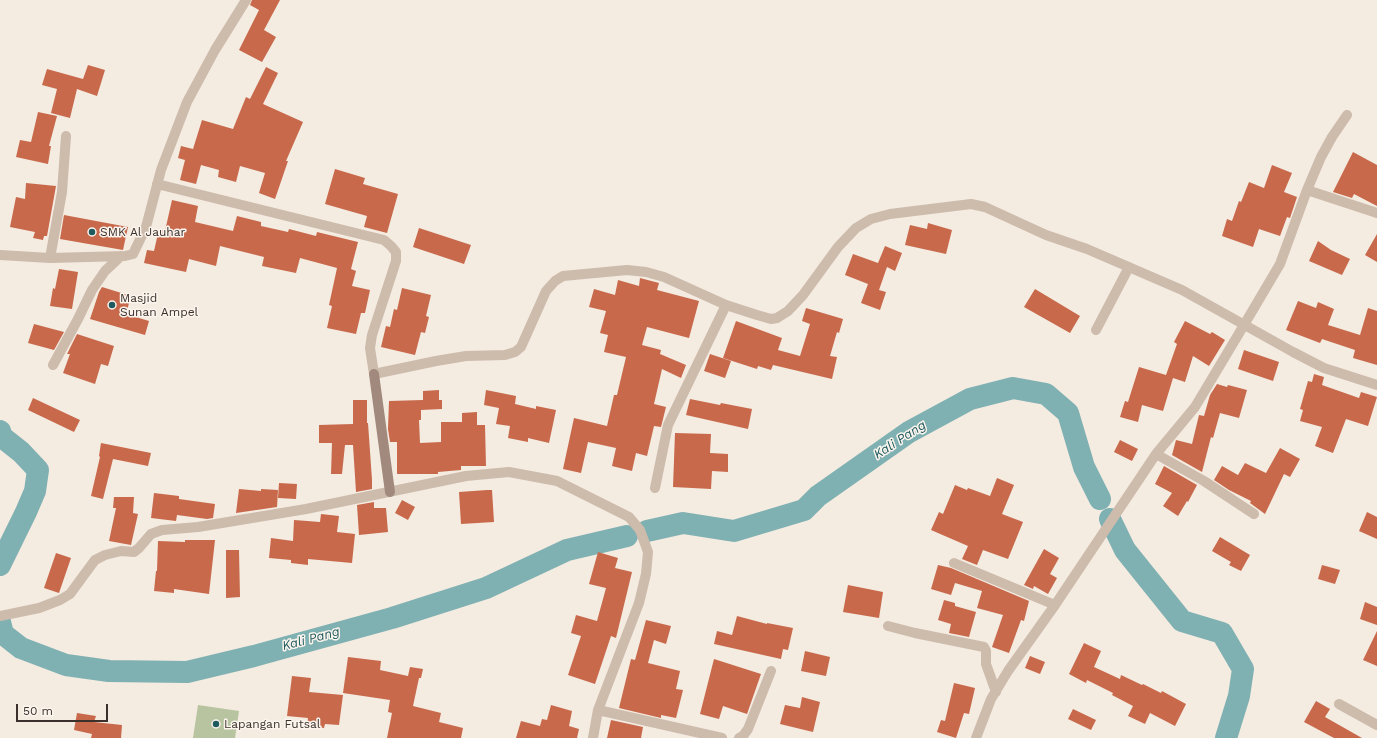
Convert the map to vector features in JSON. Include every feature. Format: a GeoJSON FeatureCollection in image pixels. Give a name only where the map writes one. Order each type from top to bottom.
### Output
{"type":"FeatureCollection","features":[{"type":"Feature","properties":{"kind":"street"},"geometry":{"type":"LineString","coordinates":[[0,255],[50,258],[121,256],[133,254],[146,227],[161,170],[187,102],[246,0]]}},
{"type":"Feature","properties":{"kind":"street"},"geometry":{"type":"LineString","coordinates":[[976,738],[996,692],[1008,671],[1055,605],[1156,454],[1195,407],[1244,325],[1280,264],[1307,190],[1321,157],[1332,137],[1348,115]]}},
{"type":"Feature","properties":{"kind":"street"},"geometry":{"type":"LineString","coordinates":[[50,258],[62,192],[66,136]]}},
{"type":"Feature","properties":{"kind":"street"},"geometry":{"type":"LineString","coordinates":[[157,184],[384,240],[396,252],[396,261],[372,335],[370,348],[390,492]]}},
{"type":"Feature","properties":{"kind":"street"},"geometry":{"type":"LineString","coordinates":[[1307,190],[1377,213]]}},
{"type":"Feature","properties":{"kind":"street"},"geometry":{"type":"LineString","coordinates":[[374,374],[466,356],[505,355],[515,352],[521,347],[546,291],[555,281],[563,276],[627,270],[646,272],[664,277],[726,305],[757,316],[771,319],[777,318],[788,311],[803,295],[838,247],[856,228],[871,219],[890,214],[971,204],[985,207],[1046,235],[1087,249],[1182,290],[1324,368],[1377,385]]}},
{"type":"Feature","properties":{"kind":"street"},"geometry":{"type":"LineString","coordinates":[[53,365],[92,290],[105,271],[121,256]]}},
{"type":"Feature","properties":{"kind":"street"},"geometry":{"type":"LineString","coordinates":[[1096,330],[1129,267]]}},
{"type":"Feature","properties":{"kind":"street"},"geometry":{"type":"LineString","coordinates":[[655,488],[668,426],[726,305]]}},
{"type":"Feature","properties":{"kind":"street"},"geometry":{"type":"LineString","coordinates":[[1156,454],[1254,514]]}},
{"type":"Feature","properties":{"kind":"street"},"geometry":{"type":"LineString","coordinates":[[0,616],[39,608],[60,600],[70,594],[95,560],[105,555],[121,551],[134,552],[151,534],[162,530],[214,524],[306,509],[466,476],[509,472],[557,481],[629,517],[640,530],[648,552],[646,574],[639,603],[598,710],[593,738]]}},
{"type":"Feature","properties":{"kind":"street"},"geometry":{"type":"LineString","coordinates":[[954,563],[1055,605]]}},
{"type":"Feature","properties":{"kind":"street"},"geometry":{"type":"LineString","coordinates":[[888,626],[984,647],[986,651],[986,664],[996,692]]}},
{"type":"Feature","properties":{"kind":"street"},"geometry":{"type":"LineString","coordinates":[[739,738],[743,736],[748,729],[771,671]]}},
{"type":"Feature","properties":{"kind":"street"},"geometry":{"type":"LineString","coordinates":[[1339,704],[1377,725]]}},
{"type":"Feature","properties":{"kind":"street"},"geometry":{"type":"LineString","coordinates":[[598,710],[722,738]]}},
{"type":"Feature","properties":{"kind":"green space","name":"Lapangan Futsal"},"geometry":{"type":"Polygon","coordinates":[[[198,705],[239,711],[235,738],[193,738],[198,705]]]}},
{"type":"Feature","properties":{"kind":"building"},"geometry":{"type":"Polygon","coordinates":[[[252,0],[280,0],[264,30],[276,37],[262,62],[239,50],[259,10],[250,5],[252,0]]]}},
{"type":"Feature","properties":{"kind":"building"},"geometry":{"type":"Polygon","coordinates":[[[88,65],[105,70],[97,96],[77,89],[70,118],[51,113],[57,89],[42,85],[47,69],[83,79],[88,65]]]}},
{"type":"Feature","properties":{"kind":"building"},"geometry":{"type":"Polygon","coordinates":[[[266,67],[278,73],[263,104],[303,122],[286,161],[288,161],[275,199],[259,193],[265,173],[240,166],[236,182],[218,177],[219,170],[201,165],[196,184],[180,180],[185,160],[178,158],[181,146],[193,149],[202,120],[233,129],[246,97],[250,99],[266,67]]]}},
{"type":"Feature","properties":{"kind":"building"},"geometry":{"type":"Polygon","coordinates":[[[38,112],[57,116],[49,146],[51,146],[48,164],[16,157],[20,140],[31,142],[38,112]]]}},
{"type":"Feature","properties":{"kind":"building"},"geometry":{"type":"Polygon","coordinates":[[[1353,152],[1377,165],[1377,206],[1354,194],[1352,198],[1333,192],[1353,152]]]}},
{"type":"Feature","properties":{"kind":"building"},"geometry":{"type":"Polygon","coordinates":[[[1272,165],[1292,173],[1284,192],[1297,197],[1290,218],[1287,217],[1280,236],[1259,229],[1253,247],[1222,236],[1227,219],[1232,221],[1239,201],[1241,202],[1249,182],[1264,188],[1272,165]]]}},
{"type":"Feature","properties":{"kind":"building"},"geometry":{"type":"Polygon","coordinates":[[[335,169],[365,178],[363,184],[398,194],[387,233],[364,227],[367,216],[325,204],[335,169]]]}},
{"type":"Feature","properties":{"kind":"building"},"geometry":{"type":"Polygon","coordinates":[[[26,183],[56,186],[47,236],[44,236],[43,240],[33,238],[35,232],[10,227],[16,197],[25,199],[26,183]]]}},
{"type":"Feature","properties":{"kind":"building"},"geometry":{"type":"Polygon","coordinates":[[[172,200],[198,206],[195,222],[233,231],[237,216],[261,222],[261,226],[288,232],[289,229],[316,236],[317,232],[358,242],[351,269],[356,271],[352,286],[370,290],[365,313],[361,313],[356,334],[327,328],[332,306],[329,305],[337,268],[300,258],[296,273],[262,266],[264,257],[220,246],[216,266],[189,259],[186,272],[144,263],[147,250],[154,251],[159,229],[165,231],[172,200]]]}},
{"type":"Feature","properties":{"kind":"building","name":"SMK Al Jauhar"},"geometry":{"type":"Polygon","coordinates":[[[64,215],[128,227],[123,250],[60,239],[64,215]]]}},
{"type":"Feature","properties":{"kind":"building"},"geometry":{"type":"Polygon","coordinates":[[[928,223],[952,230],[946,254],[905,245],[910,225],[927,229],[928,223]]]}},
{"type":"Feature","properties":{"kind":"building"},"geometry":{"type":"Polygon","coordinates":[[[419,228],[471,245],[464,264],[413,247],[419,228]]]}},
{"type":"Feature","properties":{"kind":"building"},"geometry":{"type":"Polygon","coordinates":[[[1377,234],[1377,262],[1365,255],[1377,234]]]}},
{"type":"Feature","properties":{"kind":"building"},"geometry":{"type":"Polygon","coordinates":[[[1318,241],[1331,250],[1350,259],[1342,275],[1309,261],[1318,241]]]}},
{"type":"Feature","properties":{"kind":"building"},"geometry":{"type":"Polygon","coordinates":[[[885,246],[902,253],[895,271],[887,267],[879,290],[886,292],[880,310],[861,303],[868,284],[845,275],[853,254],[878,263],[885,246]]]}},
{"type":"Feature","properties":{"kind":"building"},"geometry":{"type":"Polygon","coordinates":[[[59,269],[78,272],[72,309],[50,306],[53,288],[55,289],[59,269]]]}},
{"type":"Feature","properties":{"kind":"building"},"geometry":{"type":"Polygon","coordinates":[[[640,278],[659,283],[657,290],[699,301],[689,338],[647,327],[642,345],[661,350],[660,354],[686,365],[681,378],[662,369],[654,404],[666,407],[661,427],[654,426],[647,456],[636,453],[632,471],[612,466],[616,448],[588,442],[581,473],[563,469],[574,418],[607,426],[614,395],[617,395],[626,357],[604,352],[608,335],[600,333],[606,311],[589,307],[594,289],[615,295],[618,280],[639,286],[640,278]]]}},
{"type":"Feature","properties":{"kind":"building","name":"Masjid Sunan Ampel"},"geometry":{"type":"Polygon","coordinates":[[[102,287],[131,296],[126,314],[149,321],[145,335],[90,319],[102,287]]]}},
{"type":"Feature","properties":{"kind":"building"},"geometry":{"type":"Polygon","coordinates":[[[402,288],[431,295],[426,316],[429,317],[425,333],[421,332],[415,355],[381,347],[386,326],[390,327],[394,309],[397,310],[402,288]]]}},
{"type":"Feature","properties":{"kind":"building"},"geometry":{"type":"Polygon","coordinates":[[[1035,289],[1080,316],[1070,333],[1024,307],[1035,289]]]}},
{"type":"Feature","properties":{"kind":"building"},"geometry":{"type":"Polygon","coordinates":[[[1298,301],[1316,308],[1318,302],[1334,309],[1328,325],[1360,335],[1368,308],[1377,311],[1377,365],[1353,358],[1355,350],[1322,339],[1320,343],[1286,330],[1298,301]]]}},
{"type":"Feature","properties":{"kind":"building"},"geometry":{"type":"Polygon","coordinates":[[[806,308],[843,319],[839,333],[837,332],[830,356],[837,357],[832,379],[773,365],[771,370],[758,366],[757,369],[723,358],[736,321],[782,338],[778,350],[800,356],[810,324],[802,321],[806,308]]]}},
{"type":"Feature","properties":{"kind":"building"},"geometry":{"type":"Polygon","coordinates":[[[1185,321],[1210,334],[1212,332],[1225,340],[1209,366],[1193,356],[1185,382],[1173,378],[1163,411],[1142,405],[1138,422],[1120,417],[1125,401],[1128,402],[1139,367],[1166,375],[1177,344],[1174,342],[1185,321]]]}},
{"type":"Feature","properties":{"kind":"building"},"geometry":{"type":"Polygon","coordinates":[[[34,324],[64,332],[54,350],[28,343],[34,324]]]}},
{"type":"Feature","properties":{"kind":"building"},"geometry":{"type":"Polygon","coordinates":[[[77,334],[114,346],[108,366],[101,364],[95,384],[63,373],[70,354],[67,354],[77,334]]]}},
{"type":"Feature","properties":{"kind":"building"},"geometry":{"type":"Polygon","coordinates":[[[1244,350],[1279,362],[1273,381],[1238,369],[1244,350]]]}},
{"type":"Feature","properties":{"kind":"building"},"geometry":{"type":"Polygon","coordinates":[[[710,354],[731,361],[725,378],[704,371],[710,354]]]}},
{"type":"Feature","properties":{"kind":"building"},"geometry":{"type":"Polygon","coordinates":[[[1314,374],[1324,377],[1322,385],[1359,398],[1361,392],[1377,397],[1368,426],[1346,419],[1333,453],[1315,446],[1322,427],[1300,421],[1303,410],[1300,409],[1308,381],[1312,382],[1314,374]]]}},
{"type":"Feature","properties":{"kind":"building"},"geometry":{"type":"Polygon","coordinates":[[[1217,384],[1247,390],[1239,418],[1220,413],[1213,438],[1211,437],[1202,472],[1172,455],[1176,440],[1192,444],[1199,415],[1204,416],[1210,395],[1217,384]]]}},
{"type":"Feature","properties":{"kind":"building"},"geometry":{"type":"Polygon","coordinates":[[[439,390],[439,400],[442,400],[442,409],[421,410],[421,420],[419,420],[420,443],[441,442],[441,422],[462,422],[462,413],[477,412],[477,425],[485,425],[486,466],[461,466],[461,470],[438,472],[438,474],[397,474],[397,442],[390,442],[388,429],[389,401],[423,400],[423,391],[439,390]]]}},
{"type":"Feature","properties":{"kind":"building"},"geometry":{"type":"Polygon","coordinates":[[[486,390],[516,396],[515,404],[536,409],[536,406],[556,410],[549,443],[528,438],[528,442],[508,438],[510,426],[496,424],[499,408],[484,405],[486,390]]]}},
{"type":"Feature","properties":{"kind":"building"},"geometry":{"type":"Polygon","coordinates":[[[33,398],[80,420],[74,432],[28,410],[33,398]]]}},
{"type":"Feature","properties":{"kind":"building"},"geometry":{"type":"Polygon","coordinates":[[[690,399],[752,409],[748,429],[686,415],[690,399]]]}},
{"type":"Feature","properties":{"kind":"building"},"geometry":{"type":"Polygon","coordinates":[[[353,400],[367,400],[367,423],[372,480],[372,489],[356,492],[353,445],[345,445],[342,474],[331,474],[332,443],[319,443],[319,425],[353,424],[353,400]]]}},
{"type":"Feature","properties":{"kind":"building"},"geometry":{"type":"Polygon","coordinates":[[[675,433],[711,434],[710,453],[728,454],[728,472],[712,471],[711,489],[673,487],[675,433]]]}},
{"type":"Feature","properties":{"kind":"building"},"geometry":{"type":"Polygon","coordinates":[[[1120,440],[1138,449],[1132,461],[1114,452],[1120,440]]]}},
{"type":"Feature","properties":{"kind":"building"},"geometry":{"type":"Polygon","coordinates":[[[101,443],[151,453],[148,466],[113,459],[103,499],[91,496],[100,457],[101,443]]]}},
{"type":"Feature","properties":{"kind":"building"},"geometry":{"type":"Polygon","coordinates":[[[1280,448],[1300,459],[1290,477],[1284,474],[1265,514],[1250,503],[1251,501],[1229,490],[1214,480],[1222,466],[1238,475],[1245,463],[1266,473],[1280,448]]]}},
{"type":"Feature","properties":{"kind":"building"},"geometry":{"type":"Polygon","coordinates":[[[1164,466],[1197,485],[1188,502],[1187,501],[1178,516],[1163,506],[1172,493],[1155,484],[1164,466]]]}},
{"type":"Feature","properties":{"kind":"building"},"geometry":{"type":"Polygon","coordinates":[[[997,478],[1014,485],[1002,514],[1023,522],[1008,559],[983,550],[977,565],[962,559],[968,546],[931,530],[939,512],[943,514],[955,485],[990,496],[997,478]]]}},
{"type":"Feature","properties":{"kind":"building"},"geometry":{"type":"Polygon","coordinates":[[[279,483],[297,484],[296,499],[278,498],[279,483]]]}},
{"type":"Feature","properties":{"kind":"building"},"geometry":{"type":"Polygon","coordinates":[[[239,489],[261,491],[261,489],[278,490],[277,507],[236,513],[239,489]]]}},
{"type":"Feature","properties":{"kind":"building"},"geometry":{"type":"Polygon","coordinates":[[[492,490],[494,522],[461,524],[459,492],[492,490]]]}},
{"type":"Feature","properties":{"kind":"building"},"geometry":{"type":"Polygon","coordinates":[[[154,493],[179,496],[179,499],[215,504],[213,518],[207,519],[177,515],[176,521],[151,518],[154,493]]]}},
{"type":"Feature","properties":{"kind":"building"},"geometry":{"type":"Polygon","coordinates":[[[114,497],[134,497],[133,513],[138,514],[131,545],[109,541],[116,508],[113,508],[114,497]]]}},
{"type":"Feature","properties":{"kind":"building"},"geometry":{"type":"Polygon","coordinates":[[[402,500],[415,507],[408,520],[395,513],[402,500]]]}},
{"type":"Feature","properties":{"kind":"building"},"geometry":{"type":"Polygon","coordinates":[[[374,502],[374,508],[386,508],[388,532],[359,535],[357,505],[374,502]]]}},
{"type":"Feature","properties":{"kind":"building"},"geometry":{"type":"Polygon","coordinates":[[[1367,512],[1377,517],[1377,539],[1359,531],[1367,512]]]}},
{"type":"Feature","properties":{"kind":"building"},"geometry":{"type":"Polygon","coordinates":[[[321,514],[339,516],[337,532],[355,534],[352,563],[308,559],[308,565],[291,563],[291,560],[269,558],[271,538],[293,541],[294,520],[320,522],[321,514]]]}},
{"type":"Feature","properties":{"kind":"building"},"geometry":{"type":"Polygon","coordinates":[[[1220,537],[1250,555],[1241,571],[1229,565],[1231,562],[1212,551],[1220,537]]]}},
{"type":"Feature","properties":{"kind":"building"},"geometry":{"type":"Polygon","coordinates":[[[185,540],[215,540],[209,594],[174,589],[174,593],[154,591],[157,571],[158,541],[185,542],[185,540]]]}},
{"type":"Feature","properties":{"kind":"building"},"geometry":{"type":"Polygon","coordinates":[[[1044,549],[1059,558],[1050,574],[1057,578],[1048,594],[1034,586],[1033,589],[1024,585],[1044,549]]]}},
{"type":"Feature","properties":{"kind":"building"},"geometry":{"type":"Polygon","coordinates":[[[226,550],[239,550],[240,597],[226,598],[226,550]]]}},
{"type":"Feature","properties":{"kind":"building"},"geometry":{"type":"Polygon","coordinates":[[[598,552],[618,558],[615,568],[632,572],[616,638],[611,636],[595,684],[568,675],[581,636],[571,633],[576,615],[597,621],[606,588],[589,584],[598,552]]]}},
{"type":"Feature","properties":{"kind":"building"},"geometry":{"type":"Polygon","coordinates":[[[56,553],[71,558],[59,593],[44,588],[56,553]]]}},
{"type":"Feature","properties":{"kind":"building"},"geometry":{"type":"Polygon","coordinates":[[[938,565],[951,568],[1029,601],[1024,621],[1021,620],[1009,653],[992,647],[1003,615],[977,608],[982,591],[955,583],[951,595],[931,589],[938,565]]]}},
{"type":"Feature","properties":{"kind":"building"},"geometry":{"type":"Polygon","coordinates":[[[1322,565],[1340,570],[1335,584],[1318,579],[1322,565]]]}},
{"type":"Feature","properties":{"kind":"building"},"geometry":{"type":"Polygon","coordinates":[[[848,585],[883,592],[879,618],[843,612],[848,585]]]}},
{"type":"Feature","properties":{"kind":"building"},"geometry":{"type":"Polygon","coordinates":[[[944,600],[955,603],[955,606],[976,612],[969,637],[949,633],[951,624],[938,620],[944,600]]]}},
{"type":"Feature","properties":{"kind":"building"},"geometry":{"type":"Polygon","coordinates":[[[1365,602],[1377,607],[1377,625],[1360,619],[1365,602]]]}},
{"type":"Feature","properties":{"kind":"building"},"geometry":{"type":"Polygon","coordinates":[[[737,616],[767,624],[793,628],[788,650],[783,649],[781,659],[714,644],[717,631],[732,635],[737,616]]]}},
{"type":"Feature","properties":{"kind":"building"},"geometry":{"type":"Polygon","coordinates":[[[646,620],[671,626],[666,644],[654,640],[648,663],[680,671],[676,689],[683,690],[676,718],[661,715],[661,718],[619,708],[631,659],[635,660],[646,620]]]}},
{"type":"Feature","properties":{"kind":"building"},"geometry":{"type":"Polygon","coordinates":[[[1377,631],[1377,666],[1363,660],[1377,631]]]}},
{"type":"Feature","properties":{"kind":"building"},"geometry":{"type":"Polygon","coordinates":[[[1084,643],[1101,651],[1094,667],[1120,679],[1121,675],[1161,693],[1162,691],[1186,704],[1175,726],[1150,713],[1145,724],[1128,716],[1133,706],[1112,695],[1113,693],[1087,680],[1086,683],[1069,674],[1084,643]]]}},
{"type":"Feature","properties":{"kind":"building"},"geometry":{"type":"Polygon","coordinates":[[[805,651],[830,657],[826,676],[801,671],[805,651]]]}},
{"type":"Feature","properties":{"kind":"building"},"geometry":{"type":"Polygon","coordinates":[[[1030,656],[1045,662],[1040,674],[1025,668],[1030,656]]]}},
{"type":"Feature","properties":{"kind":"building"},"geometry":{"type":"Polygon","coordinates":[[[348,657],[381,661],[380,670],[408,676],[410,667],[423,669],[421,678],[419,678],[413,706],[441,713],[439,722],[463,728],[461,738],[387,738],[392,713],[388,712],[390,700],[343,693],[348,657]]]}},
{"type":"Feature","properties":{"kind":"building"},"geometry":{"type":"Polygon","coordinates":[[[714,659],[761,674],[747,714],[723,706],[719,719],[700,714],[714,659]]]}},
{"type":"Feature","properties":{"kind":"building"},"geometry":{"type":"Polygon","coordinates":[[[292,676],[311,678],[309,692],[343,695],[339,725],[325,724],[324,728],[307,726],[308,718],[287,716],[292,676]]]}},
{"type":"Feature","properties":{"kind":"building"},"geometry":{"type":"Polygon","coordinates":[[[954,683],[975,688],[969,714],[964,713],[956,738],[937,732],[941,720],[945,721],[954,683]]]}},
{"type":"Feature","properties":{"kind":"building"},"geometry":{"type":"Polygon","coordinates":[[[802,697],[820,702],[813,732],[780,724],[785,705],[800,708],[802,697]]]}},
{"type":"Feature","properties":{"kind":"building"},"geometry":{"type":"Polygon","coordinates":[[[1316,701],[1330,709],[1325,717],[1362,738],[1334,738],[1304,722],[1316,701]]]}},
{"type":"Feature","properties":{"kind":"building"},"geometry":{"type":"Polygon","coordinates":[[[551,705],[572,711],[569,726],[579,729],[577,738],[516,738],[521,721],[540,726],[542,719],[547,720],[551,705]]]}},
{"type":"Feature","properties":{"kind":"building"},"geometry":{"type":"Polygon","coordinates":[[[1073,709],[1096,720],[1091,730],[1068,719],[1073,709]]]}},
{"type":"Feature","properties":{"kind":"building"},"geometry":{"type":"Polygon","coordinates":[[[77,713],[96,716],[94,722],[122,725],[121,738],[91,738],[92,734],[74,730],[77,713]]]}},
{"type":"Feature","properties":{"kind":"building"},"geometry":{"type":"Polygon","coordinates":[[[611,720],[643,727],[641,738],[607,738],[611,720]]]}},
{"type":"Feature","properties":{"kind":"waterway","name":"Kali Pang"},"geometry":{"type":"LineString","coordinates":[[647,531],[683,523],[734,531],[804,510],[818,496],[909,432],[970,399],[1013,388],[1046,394],[1068,413],[1084,467],[1100,499]]}},
{"type":"Feature","properties":{"kind":"waterway","name":"Kali Pang"},"geometry":{"type":"LineString","coordinates":[[0,431],[2,437],[21,452],[38,470],[35,491],[0,565]]}},
{"type":"Feature","properties":{"kind":"waterway","name":"Kali Pang"},"geometry":{"type":"LineString","coordinates":[[1110,519],[1125,550],[1182,621],[1222,633],[1243,669],[1239,696],[1226,738]]}},
{"type":"Feature","properties":{"kind":"waterway","name":"Kali Pang"},"geometry":{"type":"LineString","coordinates":[[0,622],[3,634],[21,648],[66,665],[109,671],[187,672],[254,656],[392,618],[486,588],[567,550],[627,536]]}},
{"type":"Feature","properties":{"kind":"place","name":"SMK Al Jauhar"},"geometry":{"type":"Point","coordinates":[92,232]}},
{"type":"Feature","properties":{"kind":"place","name":"Masjid Sunan Ampel"},"geometry":{"type":"Point","coordinates":[112,305]}},
{"type":"Feature","properties":{"kind":"place","name":"Lapangan Futsal"},"geometry":{"type":"Point","coordinates":[216,724]}}]}
